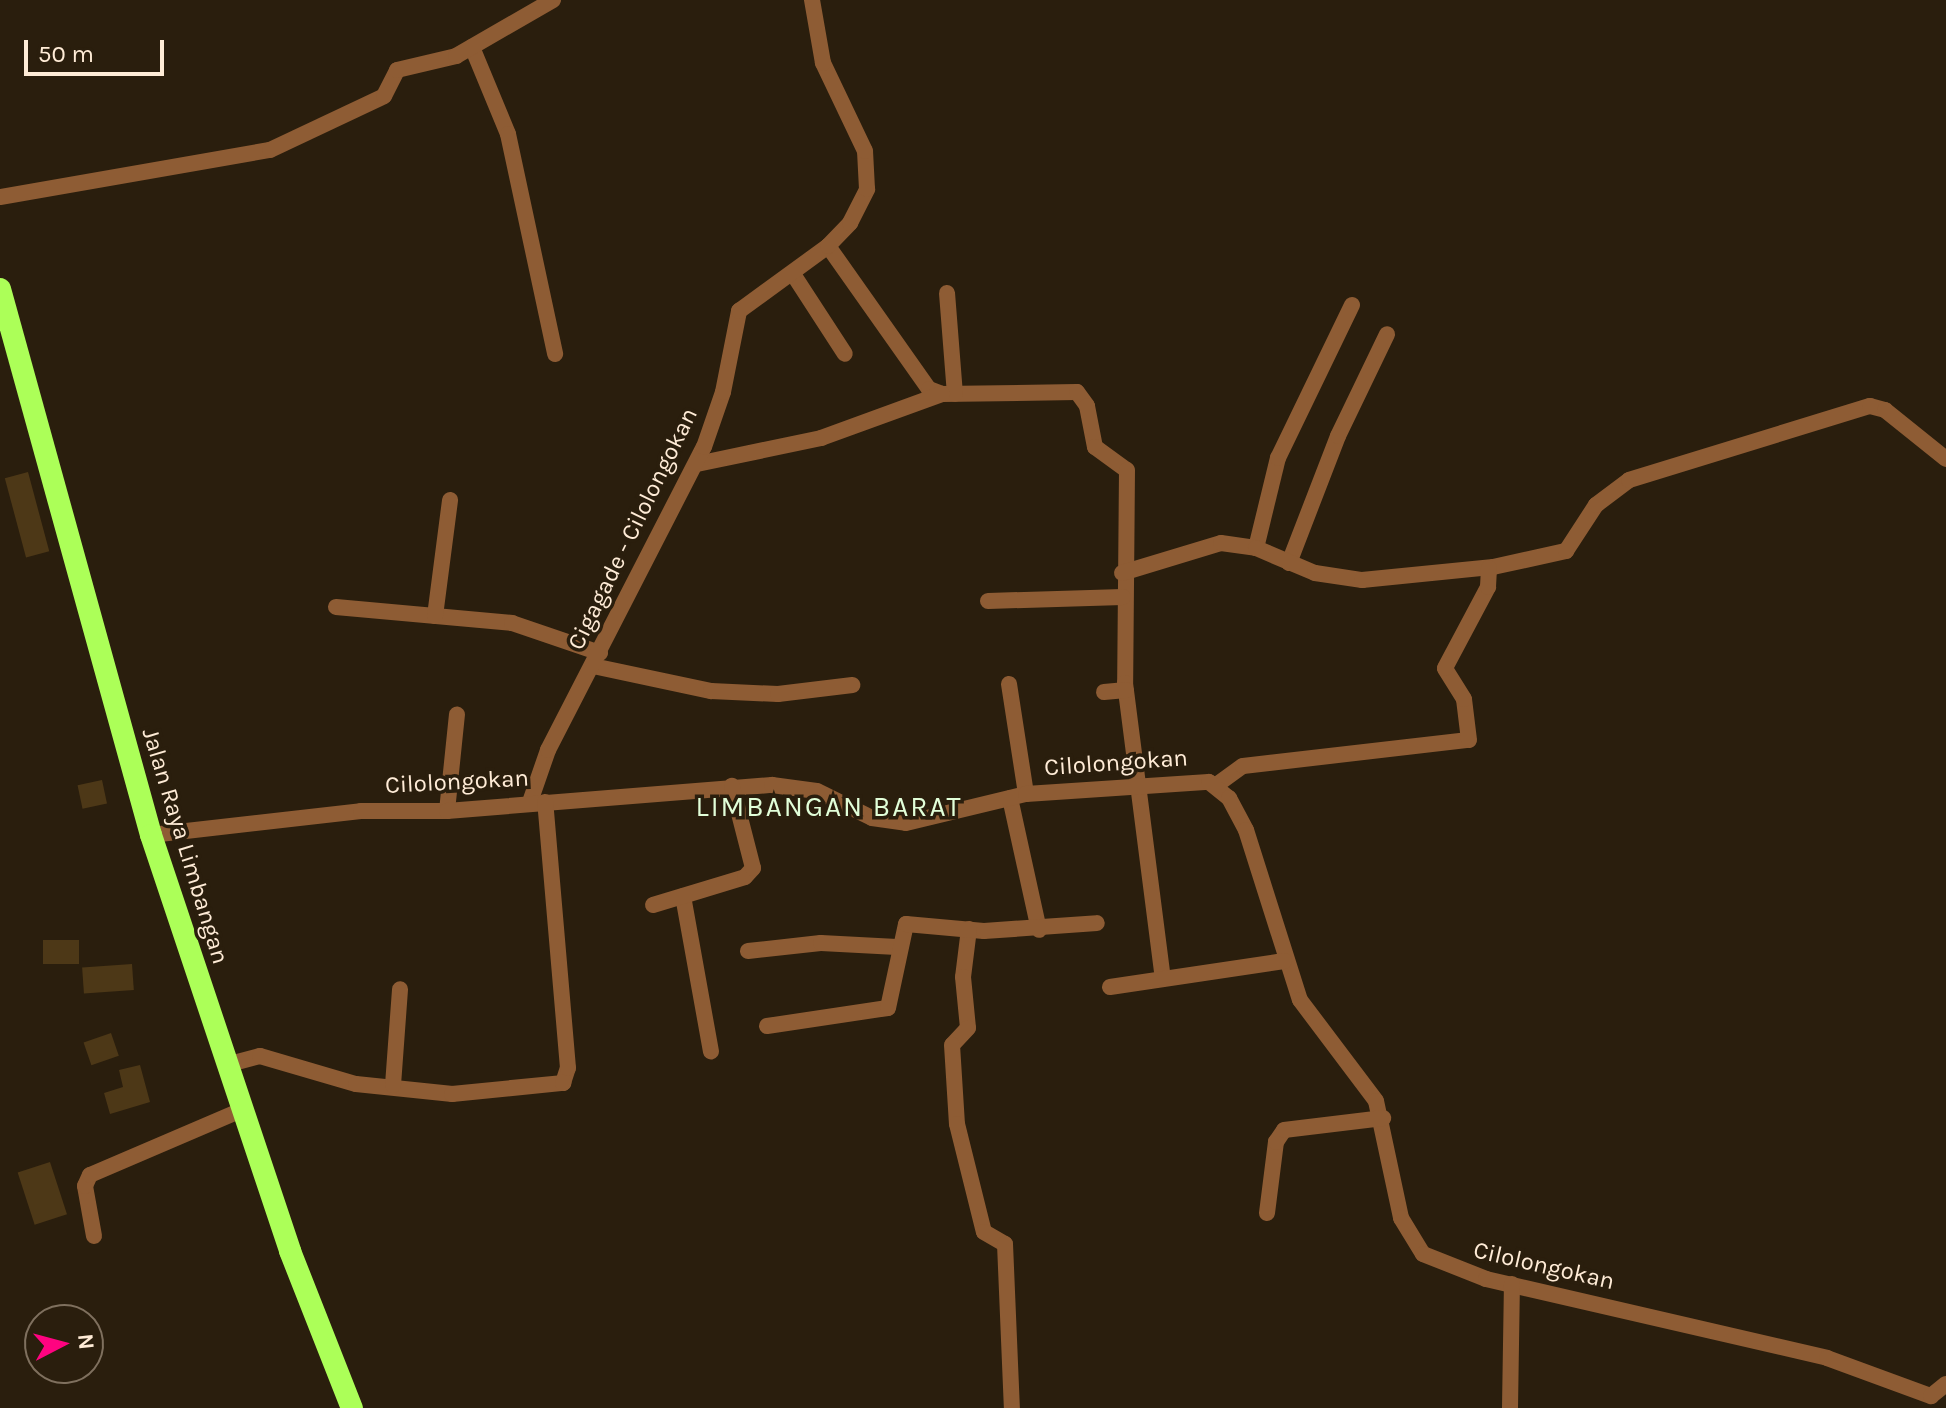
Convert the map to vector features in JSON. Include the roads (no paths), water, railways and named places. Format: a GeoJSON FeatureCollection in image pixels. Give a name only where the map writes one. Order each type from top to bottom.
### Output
{"type":"FeatureCollection","features":[{"type":"Feature","properties":{"kind":"highway","name":"Jalan Raya Limbangan"},"geometry":{"type":"LineString","coordinates":[[0,289],[151,835],[226,1065],[352,1408]]}},
{"type":"Feature","properties":{"kind":"street"},"geometry":{"type":"LineString","coordinates":[[0,197],[270,150],[384,96],[397,70],[472,47],[553,0]]}},
{"type":"Feature","properties":{"kind":"street","name":"Cigagade - Cilolongokan"},"geometry":{"type":"LineString","coordinates":[[537,802],[548,750],[697,464],[723,392],[739,311],[754,295],[793,274],[828,246],[862,202],[867,171],[857,129],[823,63],[812,0]]}},
{"type":"Feature","properties":{"kind":"street"},"geometry":{"type":"LineString","coordinates":[[472,47],[512,148],[555,354]]}},
{"type":"Feature","properties":{"kind":"street"},"geometry":{"type":"LineString","coordinates":[[828,246],[900,353],[948,394]]}},
{"type":"Feature","properties":{"kind":"street"},"geometry":{"type":"LineString","coordinates":[[793,274],[845,354]]}},
{"type":"Feature","properties":{"kind":"street"},"geometry":{"type":"LineString","coordinates":[[947,293],[948,394]]}},
{"type":"Feature","properties":{"kind":"street"},"geometry":{"type":"LineString","coordinates":[[1256,548],[1278,458],[1352,305]]}},
{"type":"Feature","properties":{"kind":"street"},"geometry":{"type":"LineString","coordinates":[[1289,563],[1387,334]]}},
{"type":"Feature","properties":{"kind":"street"},"geometry":{"type":"LineString","coordinates":[[697,464],[821,438],[948,394],[1059,388],[1084,396],[1093,443],[1127,470],[1122,573],[1126,690],[1163,979]]}},
{"type":"Feature","properties":{"kind":"street"},"geometry":{"type":"LineString","coordinates":[[1122,573],[1202,547],[1256,548],[1289,563],[1362,580],[1491,568],[1566,551],[1596,505],[1629,480],[1840,413],[1878,407],[1946,459]]}},
{"type":"Feature","properties":{"kind":"street"},"geometry":{"type":"LineString","coordinates":[[435,616],[450,500]]}},
{"type":"Feature","properties":{"kind":"street"},"geometry":{"type":"LineString","coordinates":[[1215,786],[1243,766],[1469,740],[1464,699],[1445,668],[1488,587],[1491,568]]}},
{"type":"Feature","properties":{"kind":"street"},"geometry":{"type":"LineString","coordinates":[[988,601],[1123,597]]}},
{"type":"Feature","properties":{"kind":"street"},"geometry":{"type":"LineString","coordinates":[[336,607],[512,623],[597,660],[711,691],[778,694],[852,685]]}},
{"type":"Feature","properties":{"kind":"street"},"geometry":{"type":"LineString","coordinates":[[1009,684],[1018,796],[1039,930]]}},
{"type":"Feature","properties":{"kind":"street"},"geometry":{"type":"LineString","coordinates":[[1104,692],[1126,690]]}},
{"type":"Feature","properties":{"kind":"street"},"geometry":{"type":"LineString","coordinates":[[447,811],[457,715]]}},
{"type":"Feature","properties":{"kind":"street","name":"Cilolongokan"},"geometry":{"type":"LineString","coordinates":[[151,835],[361,811],[447,811],[732,786],[796,786],[872,818],[906,823],[1018,796],[1190,779],[1215,786],[1246,830],[1284,961],[1309,1016],[1362,1075],[1383,1118],[1401,1218],[1413,1241],[1436,1263],[1512,1284],[1827,1358],[1931,1396],[1946,1384]]}},
{"type":"Feature","properties":{"kind":"street"},"geometry":{"type":"LineString","coordinates":[[653,905],[745,877],[753,868],[732,786]]}},
{"type":"Feature","properties":{"kind":"street"},"geometry":{"type":"LineString","coordinates":[[226,1065],[260,1056],[348,1082],[471,1093],[557,1085],[567,1076],[537,802]]}},
{"type":"Feature","properties":{"kind":"street"},"geometry":{"type":"LineString","coordinates":[[683,896],[711,1051]]}},
{"type":"Feature","properties":{"kind":"street"},"geometry":{"type":"LineString","coordinates":[[767,1026],[888,1008],[897,947],[906,924],[1039,930],[1097,923]]}},
{"type":"Feature","properties":{"kind":"street"},"geometry":{"type":"LineString","coordinates":[[969,929],[963,977],[968,1028],[952,1045],[957,1124],[984,1232],[1005,1241],[1012,1408]]}},
{"type":"Feature","properties":{"kind":"street"},"geometry":{"type":"LineString","coordinates":[[748,951],[821,943],[897,947]]}},
{"type":"Feature","properties":{"kind":"street"},"geometry":{"type":"LineString","coordinates":[[1110,987],[1284,961]]}},
{"type":"Feature","properties":{"kind":"street"},"geometry":{"type":"LineString","coordinates":[[393,1085],[400,989]]}},
{"type":"Feature","properties":{"kind":"street"},"geometry":{"type":"LineString","coordinates":[[94,1236],[85,1186],[90,1175],[242,1110]]}},
{"type":"Feature","properties":{"kind":"street"},"geometry":{"type":"LineString","coordinates":[[1267,1213],[1276,1142],[1284,1130],[1383,1118]]}},
{"type":"Feature","properties":{"kind":"street"},"geometry":{"type":"LineString","coordinates":[[1510,1408],[1512,1284]]}},
{"type":"Feature","properties":{"kind":"district","name":"LIMBANGAN BARAT"},"geometry":{"type":"Point","coordinates":[829,807]}}]}
